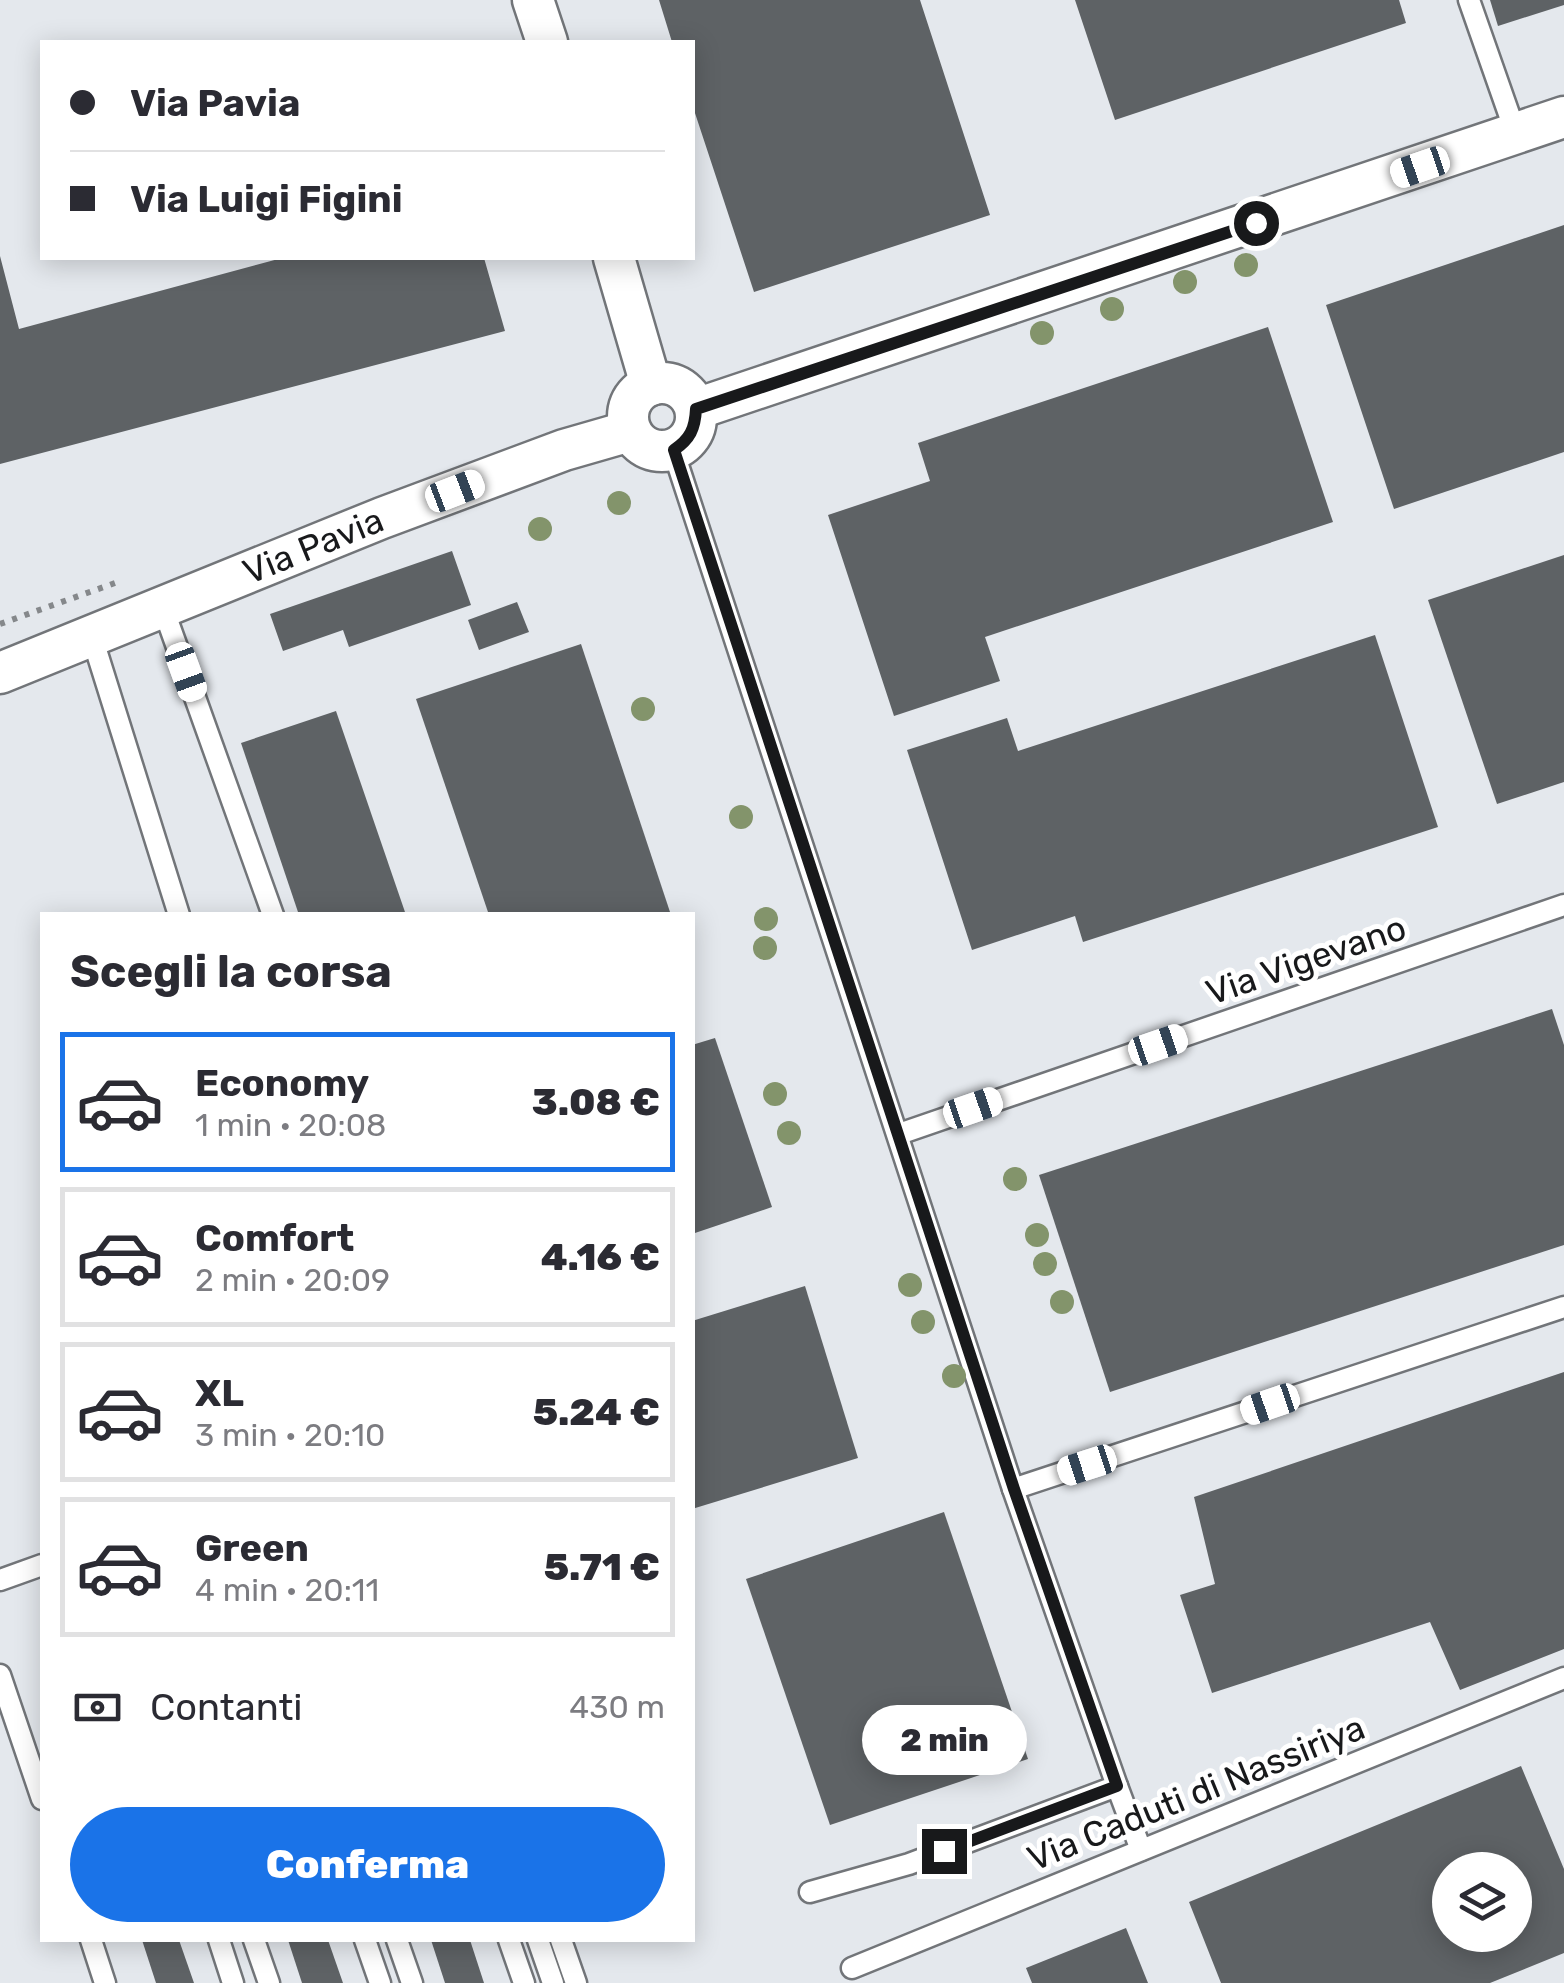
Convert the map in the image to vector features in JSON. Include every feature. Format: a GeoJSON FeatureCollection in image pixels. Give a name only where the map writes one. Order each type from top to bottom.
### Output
{"type":"FeatureCollection","features":[{"type":"Feature","properties":{"kind":"street"},"geometry":{"type":"LineString","coordinates":[[533,0],[546,40]]}},
{"type":"Feature","properties":{"kind":"street"},"geometry":{"type":"LineString","coordinates":[[696,409],[1564,117]]}},
{"type":"Feature","properties":{"kind":"street"},"geometry":{"type":"LineString","coordinates":[[615,260],[651,385]]}},
{"type":"Feature","properties":{"kind":"street"},"geometry":{"type":"LineString","coordinates":[[670,384],[686,393],[696,409],[695,426],[688,441],[674,450],[656,451],[640,444],[630,430],[628,412],[636,395],[651,385],[670,384]]}},
{"type":"Feature","properties":{"kind":"street","name":"Via Pavia"},"geometry":{"type":"LineString","coordinates":[[0,672],[382,518],[564,450],[630,430]]}},
{"type":"Feature","properties":{"kind":"lane"},"geometry":{"type":"LineString","coordinates":[[1469,0],[1516,134]]}},
{"type":"Feature","properties":{"kind":"lane"},"geometry":{"type":"LineString","coordinates":[[674,450],[1014,1489],[1141,1850]]}},
{"type":"Feature","properties":{"kind":"lane"},"geometry":{"type":"LineString","coordinates":[[163,608],[272,912]]}},
{"type":"Feature","properties":{"kind":"lane"},"geometry":{"type":"LineString","coordinates":[[92,637],[178,912]]}},
{"type":"Feature","properties":{"kind":"lane","name":"Via Vigevano"},"geometry":{"type":"LineString","coordinates":[[899,1134],[1564,905]]}},
{"type":"Feature","properties":{"kind":"lane"},"geometry":{"type":"LineString","coordinates":[[1014,1489],[1564,1307]]}},
{"type":"Feature","properties":{"kind":"lane"},"geometry":{"type":"LineString","coordinates":[[0,1580],[40,1566]]}},
{"type":"Feature","properties":{"kind":"lane"},"geometry":{"type":"LineString","coordinates":[[0,1675],[40,1793]]}},
{"type":"Feature","properties":{"kind":"lane","name":"Via Caduti di Nassiriya"},"geometry":{"type":"LineString","coordinates":[[852,1968],[1564,1678]]}},
{"type":"Feature","properties":{"kind":"lane"},"geometry":{"type":"LineString","coordinates":[[810,1892],[909,1864],[1117,1786]]}},
{"type":"Feature","properties":{"kind":"lane"},"geometry":{"type":"LineString","coordinates":[[92,1942],[106,1983]]}},
{"type":"Feature","properties":{"kind":"lane"},"geometry":{"type":"LineString","coordinates":[[220,1942],[234,1983]]}},
{"type":"Feature","properties":{"kind":"lane"},"geometry":{"type":"LineString","coordinates":[[255,1942],[269,1983]]}},
{"type":"Feature","properties":{"kind":"lane"},"geometry":{"type":"LineString","coordinates":[[365,1942],[380,1983]]}},
{"type":"Feature","properties":{"kind":"lane"},"geometry":{"type":"LineString","coordinates":[[398,1942],[412,1983]]}},
{"type":"Feature","properties":{"kind":"lane"},"geometry":{"type":"LineString","coordinates":[[510,1942],[524,1983]]}},
{"type":"Feature","properties":{"kind":"lane"},"geometry":{"type":"LineString","coordinates":[[539,1942],[553,1983]]}},
{"type":"Feature","properties":{"kind":"lane"},"geometry":{"type":"LineString","coordinates":[[562,1942],[576,1983]]}},
{"type":"Feature","properties":{"kind":"building"},"geometry":{"type":"Polygon","coordinates":[[[659,0],[920,0],[990,215],[754,292],[695,113],[695,40],[671,40],[659,0]]]}},
{"type":"Feature","properties":{"kind":"building"},"geometry":{"type":"Polygon","coordinates":[[[1075,0],[1399,0],[1406,23],[1115,120],[1075,0]]]}},
{"type":"Feature","properties":{"kind":"building"},"geometry":{"type":"Polygon","coordinates":[[[1490,0],[1564,0],[1564,5],[1498,26],[1490,0]]]}},
{"type":"Feature","properties":{"kind":"building"},"geometry":{"type":"Polygon","coordinates":[[[1564,225],[1564,452],[1394,509],[1326,305],[1564,225]]]}},
{"type":"Feature","properties":{"kind":"building"},"geometry":{"type":"Polygon","coordinates":[[[0,256],[19,329],[275,260],[485,260],[505,331],[0,464],[0,256]]]}},
{"type":"Feature","properties":{"kind":"building"},"geometry":{"type":"Polygon","coordinates":[[[1268,327],[1333,522],[985,637],[1000,681],[894,716],[828,515],[930,481],[918,443],[1268,327]]]}},
{"type":"Feature","properties":{"kind":"building"},"geometry":{"type":"Polygon","coordinates":[[[452,551],[471,605],[349,647],[343,630],[283,651],[270,614],[452,551]]]}},
{"type":"Feature","properties":{"kind":"building"},"geometry":{"type":"Polygon","coordinates":[[[1564,555],[1564,782],[1497,804],[1428,600],[1564,555]]]}},
{"type":"Feature","properties":{"kind":"building"},"geometry":{"type":"Polygon","coordinates":[[[517,602],[529,632],[479,650],[468,620],[517,602]]]}},
{"type":"Feature","properties":{"kind":"building"},"geometry":{"type":"Polygon","coordinates":[[[1375,635],[1438,827],[1083,942],[1075,916],[972,950],[907,750],[1007,718],[1018,751],[1375,635]]]}},
{"type":"Feature","properties":{"kind":"building"},"geometry":{"type":"Polygon","coordinates":[[[581,644],[670,912],[488,912],[416,699],[581,644]]]}},
{"type":"Feature","properties":{"kind":"building"},"geometry":{"type":"Polygon","coordinates":[[[336,711],[405,912],[298,912],[241,743],[336,711]]]}},
{"type":"Feature","properties":{"kind":"building"},"geometry":{"type":"Polygon","coordinates":[[[1552,1009],[1564,1045],[1564,1245],[1110,1392],[1039,1175],[1552,1009]]]}},
{"type":"Feature","properties":{"kind":"building"},"geometry":{"type":"Polygon","coordinates":[[[715,1038],[772,1207],[695,1233],[695,1044],[715,1038]]]}},
{"type":"Feature","properties":{"kind":"building"},"geometry":{"type":"Polygon","coordinates":[[[805,1286],[858,1458],[695,1508],[695,1320],[805,1286]]]}},
{"type":"Feature","properties":{"kind":"building"},"geometry":{"type":"Polygon","coordinates":[[[1564,1372],[1564,1649],[1460,1690],[1430,1622],[1212,1693],[1180,1595],[1215,1584],[1194,1497],[1564,1372]]]}},
{"type":"Feature","properties":{"kind":"building"},"geometry":{"type":"Polygon","coordinates":[[[944,1512],[1028,1759],[830,1825],[746,1579],[944,1512]]]}},
{"type":"Feature","properties":{"kind":"building"},"geometry":{"type":"Polygon","coordinates":[[[1521,1766],[1564,1869],[1564,1953],[1490,1983],[1221,1983],[1189,1902],[1521,1766]]]}},
{"type":"Feature","properties":{"kind":"building"},"geometry":{"type":"Polygon","coordinates":[[[1126,1928],[1148,1983],[1032,1983],[1026,1968],[1126,1928]]]}},
{"type":"Feature","properties":{"kind":"building"},"geometry":{"type":"Polygon","coordinates":[[[143,1942],[180,1942],[194,1983],[156,1983],[143,1942]]]}},
{"type":"Feature","properties":{"kind":"building"},"geometry":{"type":"Polygon","coordinates":[[[289,1942],[329,1942],[343,1983],[302,1983],[289,1942]]]}},
{"type":"Feature","properties":{"kind":"building"},"geometry":{"type":"Polygon","coordinates":[[[432,1942],[471,1942],[484,1983],[445,1983],[432,1942]]]}},
{"type":"Feature","properties":{"kind":"route"},"geometry":{"type":"LineString","coordinates":[[944,1851],[1117,1786],[1014,1489],[674,450],[688,441],[695,426],[696,409],[1256,223]]}}]}
